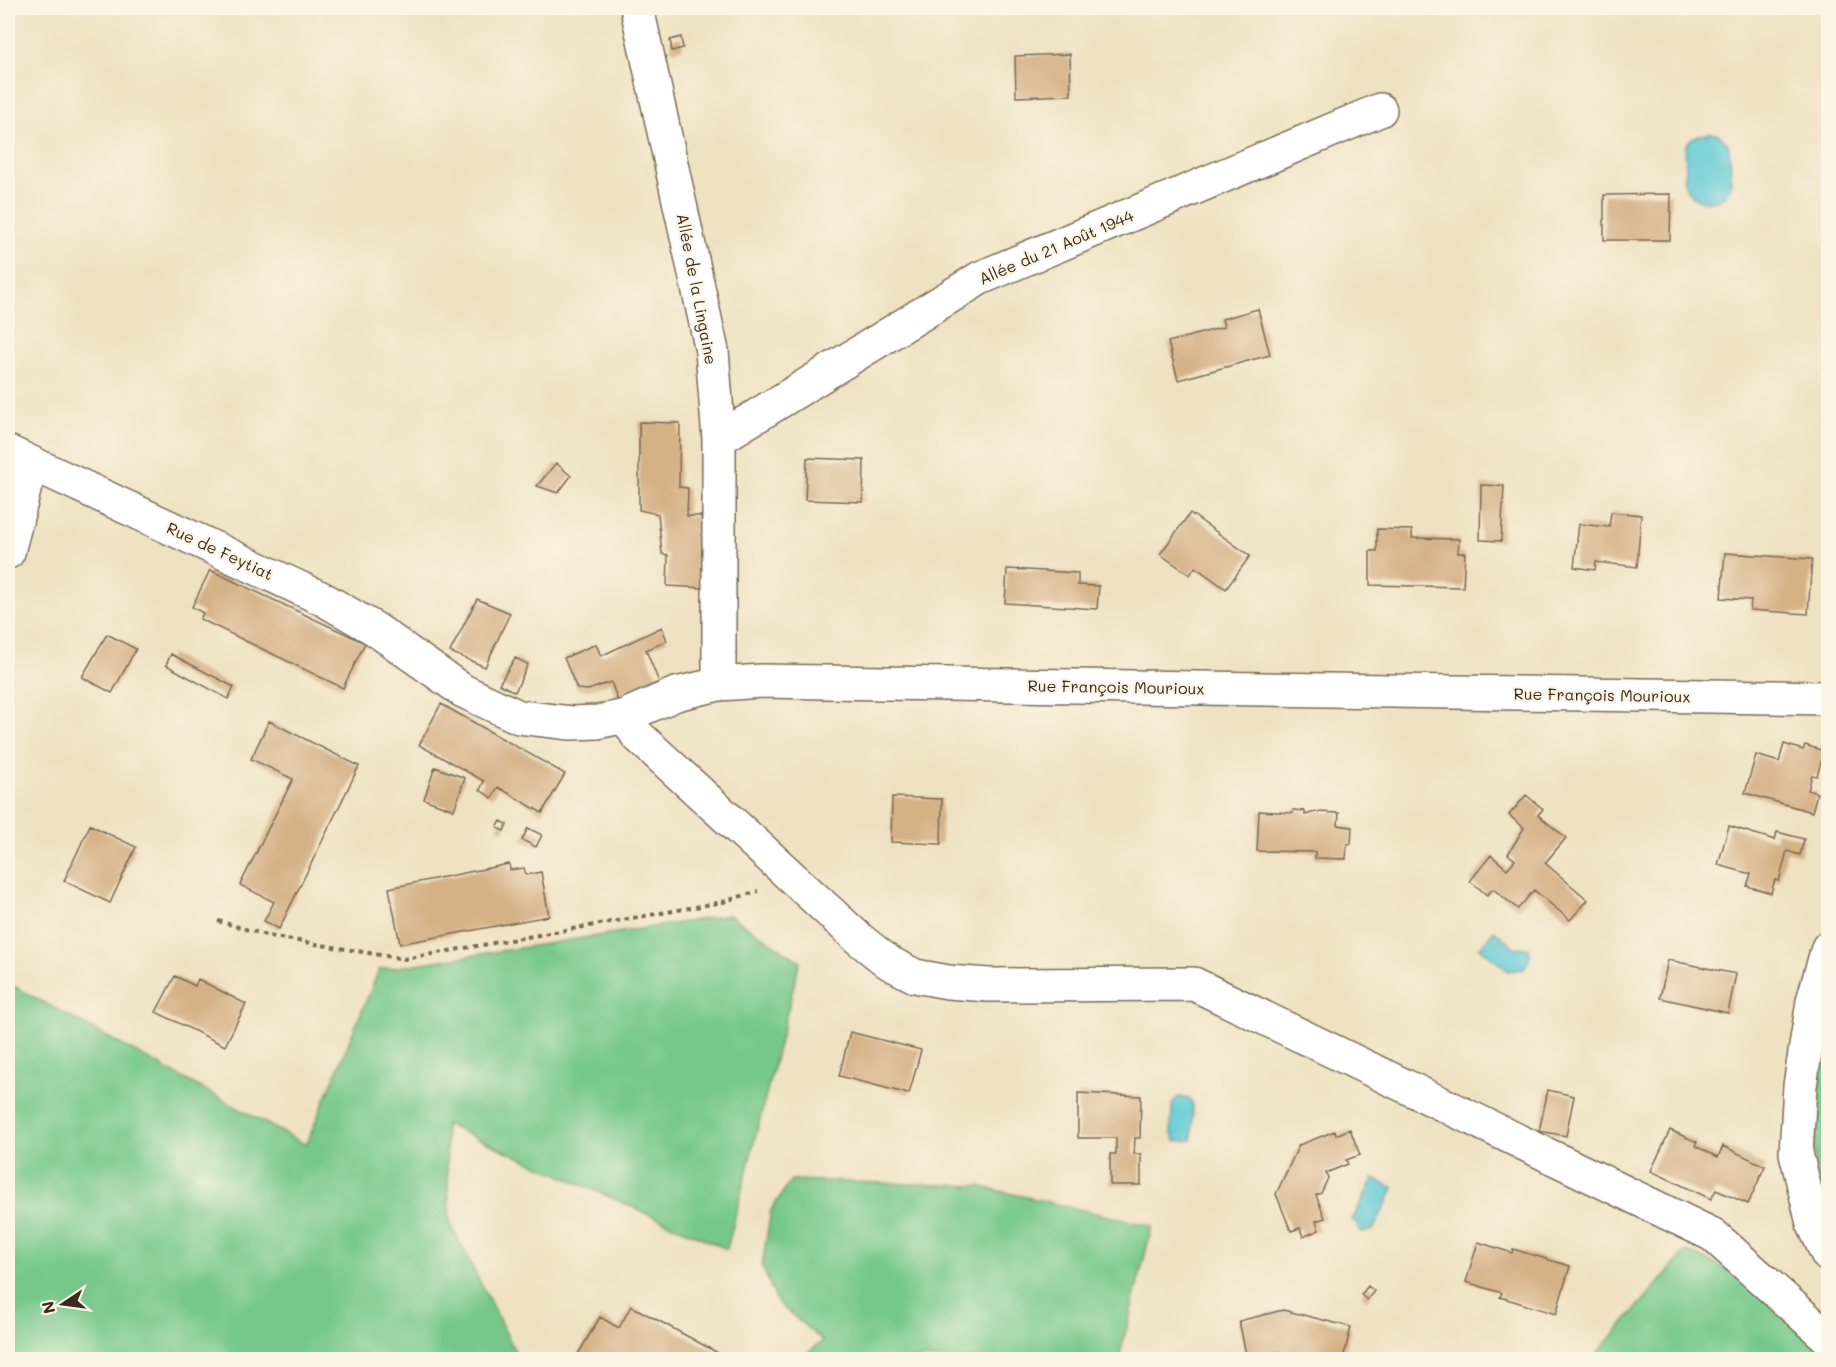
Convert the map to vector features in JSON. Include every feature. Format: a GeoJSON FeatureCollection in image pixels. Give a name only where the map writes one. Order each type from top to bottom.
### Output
{"type":"FeatureCollection","features":[{"type":"Feature","properties":{"kind":"street","name":"Allée de la Lingaine"},"geometry":{"type":"LineString","coordinates":[[637,8],[712,351],[719,439],[719,684]]}},
{"type":"Feature","properties":{"kind":"street","name":"Allée du 21 Août 1944"},"geometry":{"type":"LineString","coordinates":[[719,439],[980,278],[1380,110]]}},
{"type":"Feature","properties":{"kind":"street"},"geometry":{"type":"LineString","coordinates":[[8,552],[19,458]]}},
{"type":"Feature","properties":{"kind":"street","name":"Rue de Feytiat"},"geometry":{"type":"LineString","coordinates":[[19,458],[322,599],[375,629],[424,665]]}},
{"type":"Feature","properties":{"kind":"street","name":"Rue François Mourioux"},"geometry":{"type":"LineString","coordinates":[[424,665],[488,705],[519,717],[571,723],[598,722],[625,716],[676,694],[719,684],[762,681],[1828,698]]}},
{"type":"Feature","properties":{"kind":"street"},"geometry":{"type":"LineString","coordinates":[[625,716],[637,735],[789,875],[888,962],[915,975],[948,982],[988,985],[1194,984],[1713,1236],[1828,1338]]}},
{"type":"Feature","properties":{"kind":"street"},"geometry":{"type":"LineString","coordinates":[[1828,948],[1813,1001],[1800,1086],[1796,1153],[1813,1223],[1828,1255]]}},
{"type":"Feature","properties":{"kind":"path"},"geometry":{"type":"LineString","coordinates":[[218,921],[269,936],[404,959],[723,902],[755,893],[789,875]]}},
{"type":"Feature","properties":{"kind":"green space"},"geometry":{"type":"Polygon","coordinates":[[[729,915],[800,961],[727,1249],[445,1124],[450,1223],[519,1359],[8,1359],[8,983],[306,1145],[379,970],[729,915]]]}},
{"type":"Feature","properties":{"kind":"green space"},"geometry":{"type":"Polygon","coordinates":[[[1828,1045],[1828,1314],[1814,1147],[1821,1058],[1828,1045]]]}},
{"type":"Feature","properties":{"kind":"green space"},"geometry":{"type":"Polygon","coordinates":[[[791,1180],[978,1186],[1152,1226],[1119,1359],[799,1359],[823,1341],[777,1302],[762,1266],[771,1210],[791,1180]]]}},
{"type":"Feature","properties":{"kind":"green space"},"geometry":{"type":"Polygon","coordinates":[[[1686,1251],[1828,1314],[1828,1359],[1592,1360],[1686,1251]]]}},
{"type":"Feature","properties":{"kind":"water"},"geometry":{"type":"Polygon","coordinates":[[[1710,133],[1719,135],[1728,144],[1731,181],[1729,190],[1719,199],[1706,201],[1693,197],[1685,185],[1685,152],[1690,140],[1710,133]]]}},
{"type":"Feature","properties":{"kind":"water"},"geometry":{"type":"Polygon","coordinates":[[[1494,930],[1514,947],[1529,948],[1530,956],[1524,969],[1508,971],[1480,948],[1494,930]]]}},
{"type":"Feature","properties":{"kind":"water"},"geometry":{"type":"Polygon","coordinates":[[[1179,1097],[1190,1099],[1193,1105],[1192,1140],[1175,1141],[1171,1131],[1172,1103],[1179,1097]]]}},
{"type":"Feature","properties":{"kind":"water"},"geometry":{"type":"Polygon","coordinates":[[[1373,1179],[1394,1188],[1373,1230],[1360,1232],[1356,1222],[1352,1220],[1373,1179]]]}},
{"type":"Feature","properties":{"kind":"building"},"geometry":{"type":"Polygon","coordinates":[[[681,37],[683,48],[672,51],[670,40],[681,37]]]}},
{"type":"Feature","properties":{"kind":"building"},"geometry":{"type":"Polygon","coordinates":[[[1070,54],[1071,95],[1016,97],[1015,56],[1070,54]]]}},
{"type":"Feature","properties":{"kind":"building"},"geometry":{"type":"Polygon","coordinates":[[[1671,194],[1670,240],[1604,240],[1604,195],[1671,194]]]}},
{"type":"Feature","properties":{"kind":"building"},"geometry":{"type":"Polygon","coordinates":[[[1258,309],[1270,355],[1178,380],[1168,342],[1224,327],[1222,319],[1258,309]]]}},
{"type":"Feature","properties":{"kind":"building"},"geometry":{"type":"Polygon","coordinates":[[[639,422],[680,423],[679,487],[688,488],[687,516],[701,516],[706,554],[704,588],[667,586],[668,555],[662,554],[658,514],[639,510],[639,422]]]}},
{"type":"Feature","properties":{"kind":"building"},"geometry":{"type":"Polygon","coordinates":[[[807,458],[864,460],[863,502],[805,500],[807,458]]]}},
{"type":"Feature","properties":{"kind":"building"},"geometry":{"type":"Polygon","coordinates":[[[556,463],[571,476],[558,493],[537,486],[556,463]]]}},
{"type":"Feature","properties":{"kind":"building"},"geometry":{"type":"Polygon","coordinates":[[[1481,485],[1504,486],[1501,541],[1480,540],[1481,485]]]}},
{"type":"Feature","properties":{"kind":"building"},"geometry":{"type":"Polygon","coordinates":[[[1611,512],[1641,515],[1637,567],[1596,562],[1595,570],[1574,567],[1579,524],[1609,527],[1611,512]]]}},
{"type":"Feature","properties":{"kind":"building"},"geometry":{"type":"Polygon","coordinates":[[[1190,513],[1250,556],[1226,589],[1195,567],[1190,575],[1160,554],[1190,513]]]}},
{"type":"Feature","properties":{"kind":"building"},"geometry":{"type":"Polygon","coordinates":[[[1377,529],[1412,530],[1412,538],[1459,539],[1458,553],[1465,553],[1463,587],[1370,585],[1370,551],[1377,551],[1377,529]]]}},
{"type":"Feature","properties":{"kind":"building"},"geometry":{"type":"Polygon","coordinates":[[[1725,553],[1812,559],[1808,614],[1750,610],[1751,600],[1721,598],[1725,553]]]}},
{"type":"Feature","properties":{"kind":"building"},"geometry":{"type":"Polygon","coordinates":[[[1007,569],[1078,573],[1078,585],[1099,586],[1097,609],[1005,603],[1007,569]]]}},
{"type":"Feature","properties":{"kind":"building"},"geometry":{"type":"Polygon","coordinates":[[[210,570],[365,643],[343,688],[200,619],[203,613],[192,607],[210,570]]]}},
{"type":"Feature","properties":{"kind":"building"},"geometry":{"type":"Polygon","coordinates":[[[477,599],[510,613],[485,667],[450,652],[477,599]]]}},
{"type":"Feature","properties":{"kind":"building"},"geometry":{"type":"Polygon","coordinates":[[[662,627],[667,641],[646,650],[659,682],[618,701],[611,682],[588,690],[577,689],[564,658],[596,644],[601,656],[662,627]]]}},
{"type":"Feature","properties":{"kind":"building"},"geometry":{"type":"Polygon","coordinates":[[[107,634],[136,649],[112,693],[82,677],[107,634]]]}},
{"type":"Feature","properties":{"kind":"building"},"geometry":{"type":"Polygon","coordinates":[[[171,654],[234,687],[228,699],[166,665],[171,654]]]}},
{"type":"Feature","properties":{"kind":"building"},"geometry":{"type":"Polygon","coordinates":[[[515,658],[528,664],[515,692],[499,684],[515,658]]]}},
{"type":"Feature","properties":{"kind":"building"},"geometry":{"type":"Polygon","coordinates":[[[441,704],[565,774],[542,813],[498,787],[492,798],[480,790],[484,781],[419,745],[441,704]]]}},
{"type":"Feature","properties":{"kind":"building"},"geometry":{"type":"Polygon","coordinates":[[[269,721],[359,766],[279,929],[264,921],[274,902],[240,885],[293,779],[251,759],[269,721]]]}},
{"type":"Feature","properties":{"kind":"building"},"geometry":{"type":"Polygon","coordinates":[[[1784,744],[1803,750],[1805,745],[1824,751],[1817,776],[1812,775],[1808,790],[1817,793],[1812,812],[1745,793],[1756,755],[1779,762],[1784,744]]]}},
{"type":"Feature","properties":{"kind":"building"},"geometry":{"type":"Polygon","coordinates":[[[435,767],[465,778],[454,810],[424,799],[435,767]]]}},
{"type":"Feature","properties":{"kind":"building"},"geometry":{"type":"Polygon","coordinates":[[[1526,795],[1543,809],[1538,815],[1566,838],[1545,863],[1588,900],[1570,920],[1534,890],[1518,909],[1493,889],[1487,895],[1470,881],[1491,855],[1507,869],[1515,860],[1508,854],[1524,828],[1509,815],[1526,795]]]}},
{"type":"Feature","properties":{"kind":"building"},"geometry":{"type":"Polygon","coordinates":[[[892,797],[942,799],[941,844],[891,842],[892,797]]]}},
{"type":"Feature","properties":{"kind":"building"},"geometry":{"type":"Polygon","coordinates":[[[1293,810],[1305,811],[1305,815],[1315,812],[1339,813],[1338,825],[1352,827],[1351,844],[1347,844],[1346,859],[1315,858],[1315,852],[1257,851],[1259,811],[1293,813],[1293,810]]]}},
{"type":"Feature","properties":{"kind":"building"},"geometry":{"type":"Polygon","coordinates":[[[501,821],[507,824],[504,831],[497,828],[501,821]]]}},
{"type":"Feature","properties":{"kind":"building"},"geometry":{"type":"Polygon","coordinates":[[[90,825],[136,847],[110,903],[64,881],[90,825]]]}},
{"type":"Feature","properties":{"kind":"building"},"geometry":{"type":"Polygon","coordinates":[[[1729,826],[1775,840],[1777,832],[1804,839],[1800,855],[1787,851],[1779,881],[1775,880],[1771,893],[1747,886],[1751,874],[1718,865],[1729,826]]]}},
{"type":"Feature","properties":{"kind":"building"},"geometry":{"type":"Polygon","coordinates":[[[528,828],[542,835],[536,847],[522,840],[528,828]]]}},
{"type":"Feature","properties":{"kind":"building"},"geometry":{"type":"Polygon","coordinates":[[[509,864],[510,870],[524,868],[526,875],[541,872],[549,916],[400,944],[389,888],[509,864]]]}},
{"type":"Feature","properties":{"kind":"building"},"geometry":{"type":"Polygon","coordinates":[[[1668,960],[1736,974],[1728,1013],[1660,998],[1668,960]]]}},
{"type":"Feature","properties":{"kind":"building"},"geometry":{"type":"Polygon","coordinates":[[[175,976],[195,986],[198,979],[246,1004],[225,1046],[156,1012],[175,976]]]}},
{"type":"Feature","properties":{"kind":"building"},"geometry":{"type":"Polygon","coordinates":[[[850,1032],[921,1050],[909,1094],[839,1076],[850,1032]]]}},
{"type":"Feature","properties":{"kind":"building"},"geometry":{"type":"Polygon","coordinates":[[[1548,1090],[1574,1096],[1566,1136],[1539,1131],[1548,1090]]]}},
{"type":"Feature","properties":{"kind":"building"},"geometry":{"type":"Polygon","coordinates":[[[1078,1093],[1141,1096],[1140,1138],[1135,1138],[1134,1154],[1141,1154],[1141,1185],[1110,1185],[1110,1154],[1116,1154],[1116,1138],[1078,1138],[1078,1093]]]}},
{"type":"Feature","properties":{"kind":"building"},"geometry":{"type":"Polygon","coordinates":[[[1350,1129],[1360,1155],[1346,1160],[1348,1164],[1326,1173],[1328,1178],[1321,1193],[1316,1195],[1325,1218],[1316,1221],[1319,1230],[1303,1237],[1300,1228],[1291,1231],[1276,1194],[1299,1145],[1335,1131],[1336,1135],[1350,1129]]]}},
{"type":"Feature","properties":{"kind":"building"},"geometry":{"type":"Polygon","coordinates":[[[1670,1130],[1697,1142],[1695,1146],[1718,1157],[1723,1146],[1765,1166],[1748,1204],[1716,1190],[1711,1199],[1651,1171],[1670,1130]]]}},
{"type":"Feature","properties":{"kind":"building"},"geometry":{"type":"Polygon","coordinates":[[[1478,1242],[1512,1253],[1513,1249],[1570,1266],[1556,1314],[1500,1297],[1502,1293],[1466,1282],[1478,1242]]]}},
{"type":"Feature","properties":{"kind":"building"},"geometry":{"type":"Polygon","coordinates":[[[1368,1286],[1374,1291],[1367,1300],[1361,1295],[1368,1286]]]}},
{"type":"Feature","properties":{"kind":"building"},"geometry":{"type":"Polygon","coordinates":[[[631,1306],[729,1359],[587,1359],[578,1354],[600,1317],[619,1328],[631,1306]]]}},
{"type":"Feature","properties":{"kind":"building"},"geometry":{"type":"Polygon","coordinates":[[[1283,1310],[1351,1327],[1343,1359],[1278,1359],[1280,1352],[1247,1359],[1239,1321],[1283,1310]]]}}]}
